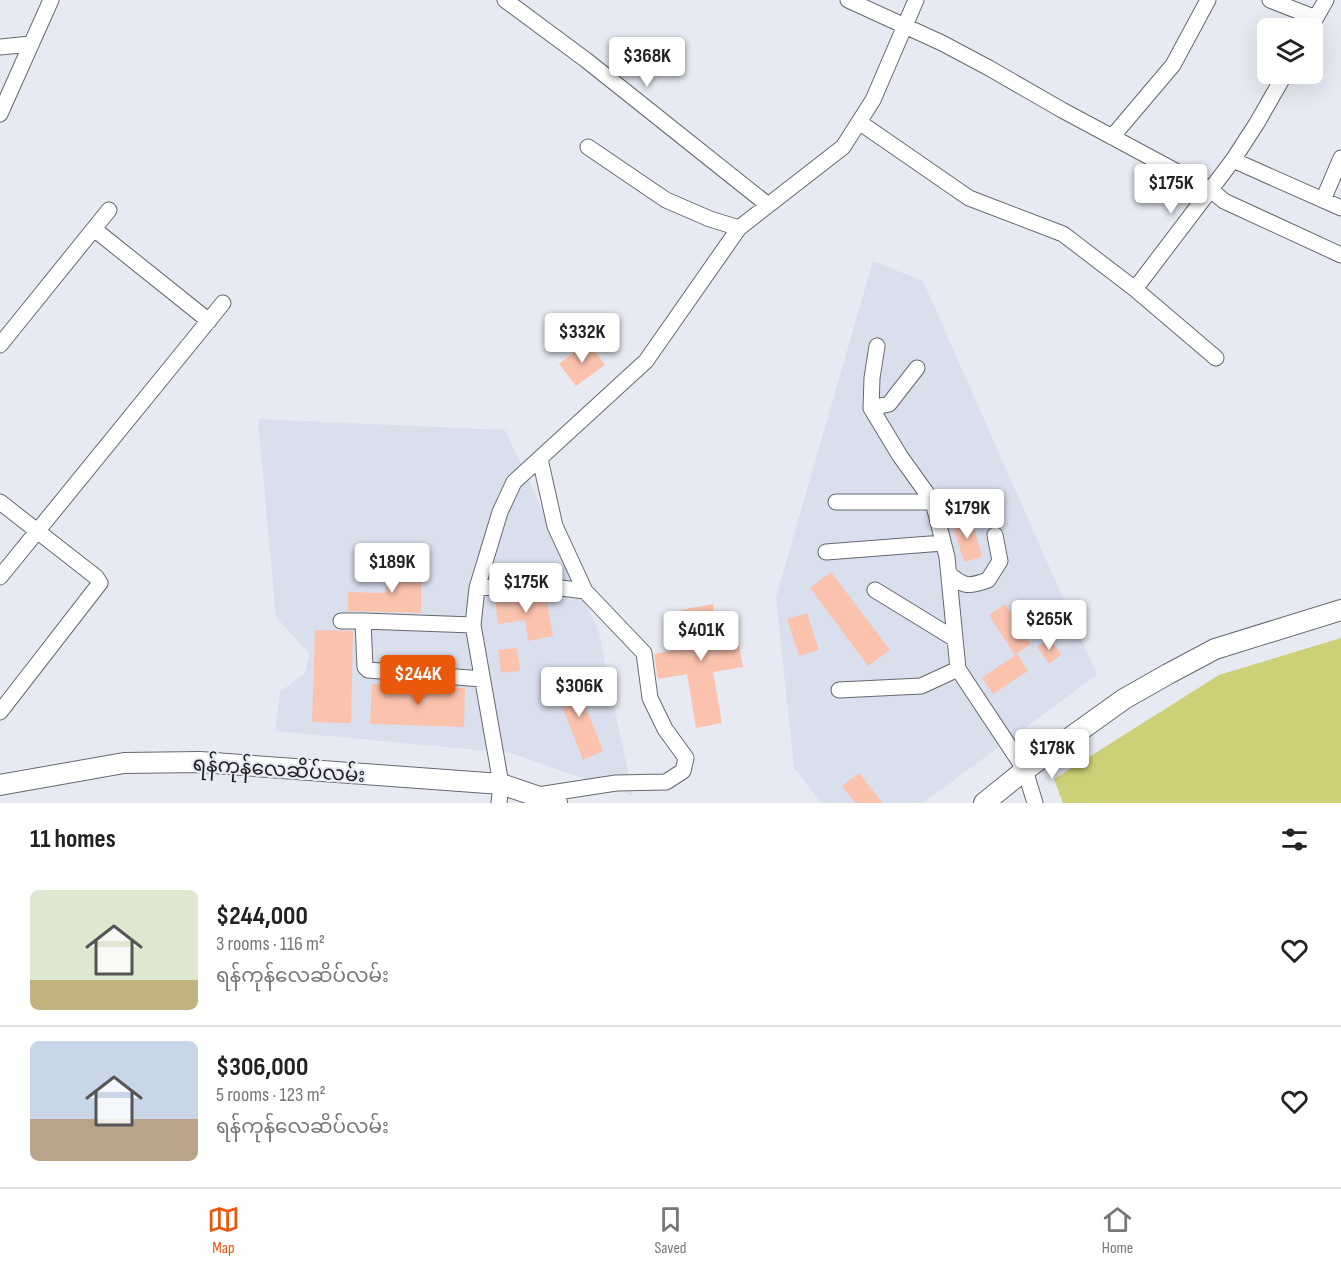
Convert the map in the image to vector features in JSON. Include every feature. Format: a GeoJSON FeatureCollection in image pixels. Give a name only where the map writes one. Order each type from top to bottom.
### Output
{"type":"FeatureCollection","features":[{"type":"Feature","properties":{"kind":"main road"},"geometry":{"type":"LineString","coordinates":[[984,803],[1124,699],[1215,649],[1341,610]]}},
{"type":"Feature","properties":{"kind":"main road","name":"ရန်ကုန်လေဆိပ်လမ်း"},"geometry":{"type":"LineString","coordinates":[[0,784],[124,763],[189,762],[500,794],[537,795],[557,803]]}},
{"type":"Feature","properties":{"kind":"street"},"geometry":{"type":"LineString","coordinates":[[0,114],[51,0]]}},
{"type":"Feature","properties":{"kind":"street"},"geometry":{"type":"LineString","coordinates":[[505,0],[586,60],[768,205]]}},
{"type":"Feature","properties":{"kind":"street"},"geometry":{"type":"LineString","coordinates":[[848,0],[989,68],[1028,92],[1211,190],[1224,201],[1341,255]]}},
{"type":"Feature","properties":{"kind":"street"},"geometry":{"type":"LineString","coordinates":[[500,794],[473,625],[477,588],[500,512],[514,482],[646,361],[739,228],[843,147],[873,100],[916,0]]}},
{"type":"Feature","properties":{"kind":"street"},"geometry":{"type":"LineString","coordinates":[[1112,137],[1173,65],[1208,0]]}},
{"type":"Feature","properties":{"kind":"street"},"geometry":{"type":"LineString","coordinates":[[1270,0],[1304,18]]}},
{"type":"Feature","properties":{"kind":"street"},"geometry":{"type":"LineString","coordinates":[[1316,18],[1326,0]]}},
{"type":"Feature","properties":{"kind":"street"},"geometry":{"type":"LineString","coordinates":[[0,47],[30,44]]}},
{"type":"Feature","properties":{"kind":"street"},"geometry":{"type":"LineString","coordinates":[[1135,289],[1233,160],[1279,84]]}},
{"type":"Feature","properties":{"kind":"street"},"geometry":{"type":"LineString","coordinates":[[859,122],[969,198],[1063,234],[1135,289],[1216,358]]}},
{"type":"Feature","properties":{"kind":"street"},"geometry":{"type":"LineString","coordinates":[[588,147],[666,200],[710,219],[739,228]]}},
{"type":"Feature","properties":{"kind":"street"},"geometry":{"type":"LineString","coordinates":[[1323,201],[1341,158]]}},
{"type":"Feature","properties":{"kind":"street"},"geometry":{"type":"LineString","coordinates":[[1233,160],[1341,208]]}},
{"type":"Feature","properties":{"kind":"street"},"geometry":{"type":"LineString","coordinates":[[0,345],[109,210]]}},
{"type":"Feature","properties":{"kind":"street"},"geometry":{"type":"LineString","coordinates":[[94,229],[209,321]]}},
{"type":"Feature","properties":{"kind":"street"},"geometry":{"type":"LineString","coordinates":[[0,577],[223,303]]}},
{"type":"Feature","properties":{"kind":"street"},"geometry":{"type":"LineString","coordinates":[[877,346],[872,378],[871,408],[900,456],[933,502],[949,574],[958,669],[1028,769],[1042,803]]}},
{"type":"Feature","properties":{"kind":"street"},"geometry":{"type":"LineString","coordinates":[[871,408],[889,404],[917,368]]}},
{"type":"Feature","properties":{"kind":"street"},"geometry":{"type":"LineString","coordinates":[[537,795],[616,783],[666,782],[683,771],[686,758],[664,729],[650,698],[644,652],[585,591],[555,526],[540,459]]}},
{"type":"Feature","properties":{"kind":"street"},"geometry":{"type":"LineString","coordinates":[[0,502],[96,577],[100,583],[0,712]]}},
{"type":"Feature","properties":{"kind":"street"},"geometry":{"type":"LineString","coordinates":[[836,502],[933,502]]}},
{"type":"Feature","properties":{"kind":"street"},"geometry":{"type":"LineString","coordinates":[[949,574],[960,584],[973,585],[988,580],[1000,561],[994,536]]}},
{"type":"Feature","properties":{"kind":"street"},"geometry":{"type":"LineString","coordinates":[[826,552],[943,543]]}},
{"type":"Feature","properties":{"kind":"street"},"geometry":{"type":"LineString","coordinates":[[477,588],[537,585],[585,591]]}},
{"type":"Feature","properties":{"kind":"street"},"geometry":{"type":"LineString","coordinates":[[875,590],[955,639]]}},
{"type":"Feature","properties":{"kind":"street"},"geometry":{"type":"LineString","coordinates":[[341,621],[473,625]]}},
{"type":"Feature","properties":{"kind":"street"},"geometry":{"type":"LineString","coordinates":[[363,621],[365,666],[368,670],[482,679]]}},
{"type":"Feature","properties":{"kind":"street"},"geometry":{"type":"LineString","coordinates":[[839,690],[921,686],[958,669]]}},
{"type":"Feature","properties":{"kind":"street"},"geometry":{"type":"LineString","coordinates":[[1028,769],[1035,803]]}},
{"type":"Feature","properties":{"kind":"shaded area"},"geometry":{"type":"Polygon","coordinates":[[[873,261],[923,281],[1097,675],[923,803],[821,803],[794,768],[776,597],[873,261]]]}},
{"type":"Feature","properties":{"kind":"shaded area"},"geometry":{"type":"Polygon","coordinates":[[[258,419],[505,430],[598,629],[633,796],[511,753],[275,731],[280,692],[305,673],[309,654],[276,617],[258,419]]]}},
{"type":"Feature","properties":{"kind":"green space"},"geometry":{"type":"Polygon","coordinates":[[[1341,638],[1341,803],[1063,803],[1054,779],[1219,675],[1341,638]]]}},
{"type":"Feature","properties":{"kind":"building"},"geometry":{"type":"Polygon","coordinates":[[[588,342],[605,365],[576,386],[559,364],[588,342]]]}},
{"type":"Feature","properties":{"kind":"building"},"geometry":{"type":"Polygon","coordinates":[[[971,517],[982,557],[964,562],[952,523],[971,517]]]}},
{"type":"Feature","properties":{"kind":"building"},"geometry":{"type":"Polygon","coordinates":[[[387,569],[421,569],[421,613],[348,611],[348,592],[386,593],[387,569]]]}},
{"type":"Feature","properties":{"kind":"building"},"geometry":{"type":"Polygon","coordinates":[[[831,572],[890,650],[868,666],[810,588],[831,572]]]}},
{"type":"Feature","properties":{"kind":"building"},"geometry":{"type":"Polygon","coordinates":[[[527,595],[546,596],[553,636],[528,641],[525,620],[498,624],[495,599],[527,595]]]}},
{"type":"Feature","properties":{"kind":"building"},"geometry":{"type":"Polygon","coordinates":[[[713,604],[720,645],[738,642],[743,667],[713,672],[722,723],[696,728],[687,674],[658,679],[654,654],[687,648],[681,610],[713,604]]]}},
{"type":"Feature","properties":{"kind":"building"},"geometry":{"type":"Polygon","coordinates":[[[1005,604],[1031,644],[1015,655],[989,615],[1005,604]]]}},
{"type":"Feature","properties":{"kind":"building"},"geometry":{"type":"Polygon","coordinates":[[[807,613],[819,650],[799,656],[787,619],[807,613]]]}},
{"type":"Feature","properties":{"kind":"building"},"geometry":{"type":"Polygon","coordinates":[[[315,630],[353,631],[351,723],[312,722],[315,630]]]}},
{"type":"Feature","properties":{"kind":"building"},"geometry":{"type":"Polygon","coordinates":[[[1050,638],[1061,655],[1049,664],[1037,647],[1050,638]]]}},
{"type":"Feature","properties":{"kind":"building"},"geometry":{"type":"Polygon","coordinates":[[[517,648],[520,671],[501,673],[498,650],[517,648]]]}},
{"type":"Feature","properties":{"kind":"building"},"geometry":{"type":"Polygon","coordinates":[[[1017,654],[1028,671],[993,694],[982,678],[1017,654]]]}},
{"type":"Feature","properties":{"kind":"building"},"geometry":{"type":"Polygon","coordinates":[[[574,677],[603,751],[583,760],[554,685],[574,677]]]}},
{"type":"Feature","properties":{"kind":"building"},"geometry":{"type":"Polygon","coordinates":[[[372,684],[465,688],[464,727],[370,724],[372,684]]]}},
{"type":"Feature","properties":{"kind":"building"},"geometry":{"type":"Polygon","coordinates":[[[859,773],[883,803],[855,803],[842,786],[859,773]]]}}]}
